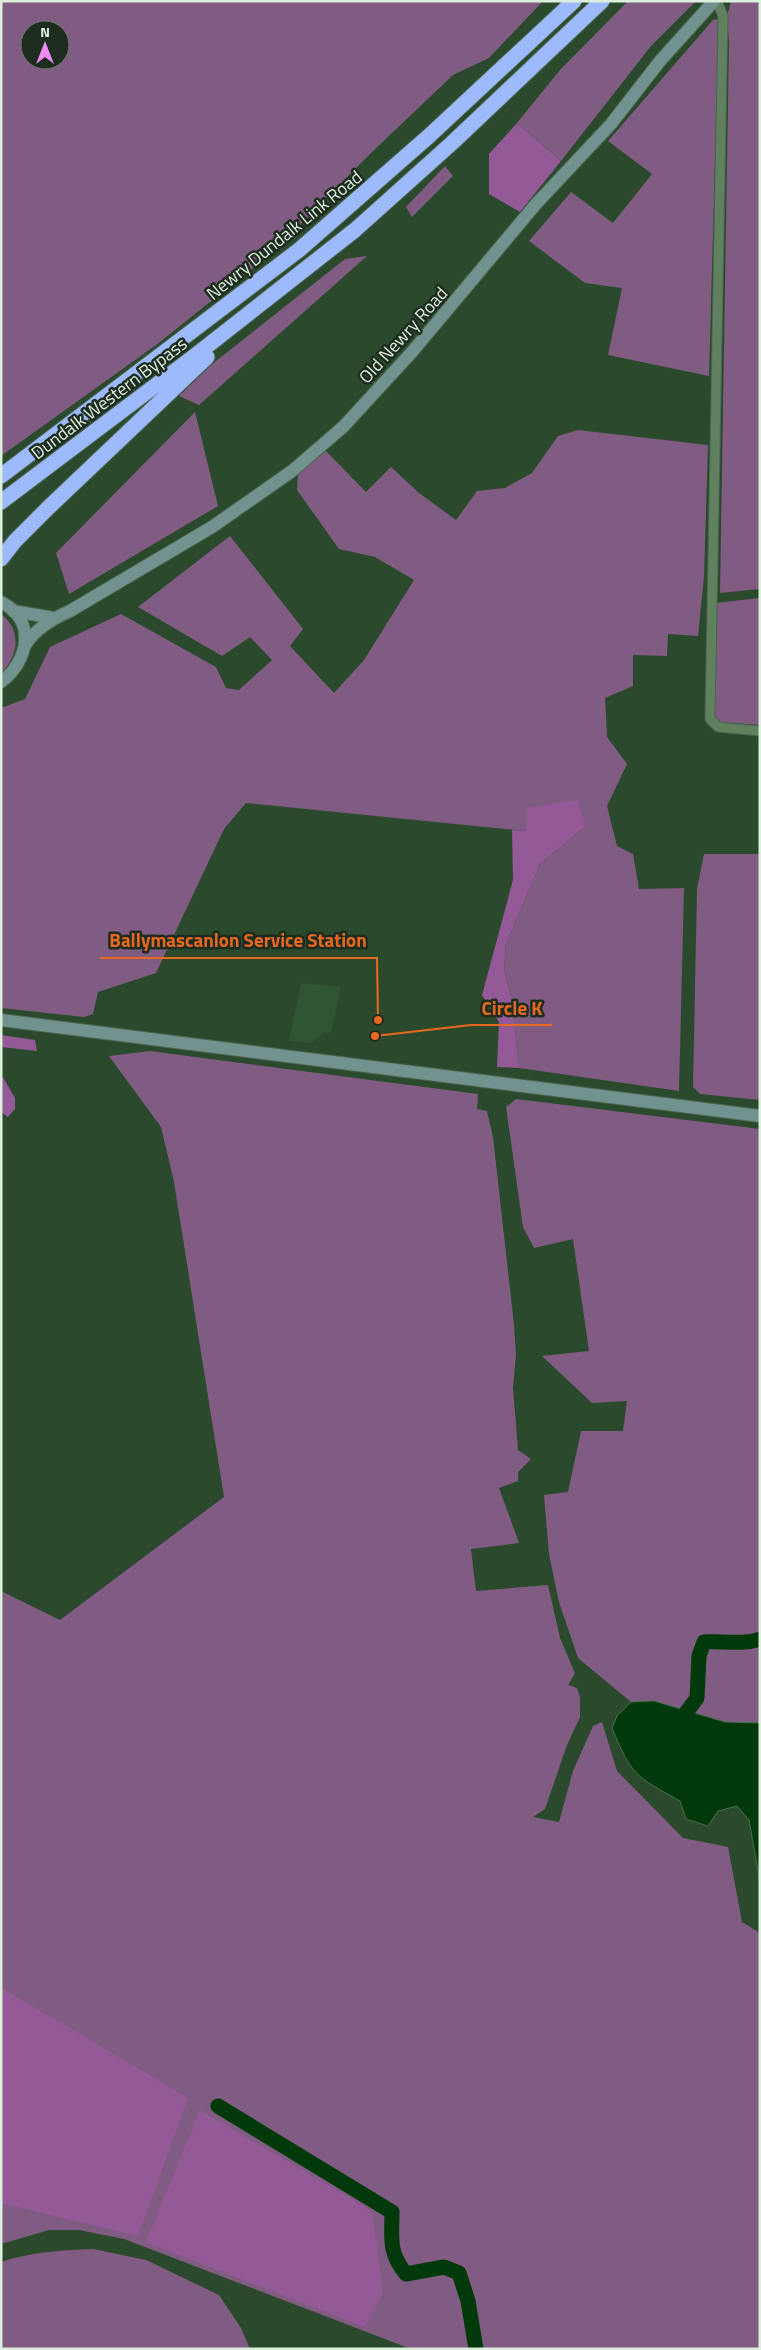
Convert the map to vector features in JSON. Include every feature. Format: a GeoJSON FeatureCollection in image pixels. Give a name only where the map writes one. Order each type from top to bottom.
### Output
{"type":"FeatureCollection","features":[{"type":"Feature","properties":{"kind":"highway","name":"Newry Dundalk Link Road"},"geometry":{"type":"LineString","coordinates":[[1,476],[299,250],[429,136],[574,1]]}},
{"type":"Feature","properties":{"kind":"highway"},"geometry":{"type":"LineString","coordinates":[[1,559],[15,541],[206,358],[238,322],[355,230],[452,143],[602,1]]}},
{"type":"Feature","properties":{"kind":"highway","name":"Dundalk Western Bypass"},"geometry":{"type":"LineString","coordinates":[[1,502],[238,322]]}},
{"type":"Feature","properties":{"kind":"main road","name":"Old Newry Road"},"geometry":{"type":"LineString","coordinates":[[26,644],[30,638],[54,618],[212,527],[292,471],[343,426],[412,352],[536,204],[611,124],[660,61],[716,1]]}},
{"type":"Feature","properties":{"kind":"main road"},"geometry":{"type":"LineString","coordinates":[[1,602],[13,610],[54,618]]}},
{"type":"Feature","properties":{"kind":"main road"},"geometry":{"type":"LineString","coordinates":[[1,682],[13,672],[22,659],[26,644],[24,628],[13,610]]}},
{"type":"Feature","properties":{"kind":"main road"},"geometry":{"type":"LineString","coordinates":[[1,1020],[760,1116]]}},
{"type":"Feature","properties":{"kind":"street"},"geometry":{"type":"LineString","coordinates":[[716,1],[723,16],[710,719],[718,727],[760,731]]}},
{"type":"Feature","properties":{"kind":"shaded area"},"geometry":{"type":"Polygon","coordinates":[[[1,1],[543,1],[489,58],[453,75],[372,152],[273,252],[156,345],[1,456],[1,1]]]}},
{"type":"Feature","properties":{"kind":"shaded area"},"geometry":{"type":"Polygon","coordinates":[[[628,1],[696,1],[651,46],[561,161],[517,123],[560,70],[628,1]]]}},
{"type":"Feature","properties":{"kind":"shaded area"},"geometry":{"type":"Polygon","coordinates":[[[731,1],[760,1],[760,589],[720,593],[729,42],[727,17],[731,1]]]}},
{"type":"Feature","properties":{"kind":"shaded area"},"geometry":{"type":"Polygon","coordinates":[[[719,19],[709,376],[608,355],[622,288],[585,283],[529,241],[571,192],[613,223],[652,174],[608,141],[713,20],[719,19]]]}},
{"type":"Feature","properties":{"kind":"shaded area"},"geometry":{"type":"Polygon","coordinates":[[[517,123],[561,161],[520,212],[489,194],[489,154],[517,123]]]}},
{"type":"Feature","properties":{"kind":"shaded area"},"geometry":{"type":"Polygon","coordinates":[[[445,166],[453,176],[412,217],[406,207],[445,166]]]}},
{"type":"Feature","properties":{"kind":"shaded area"},"geometry":{"type":"Polygon","coordinates":[[[367,256],[199,405],[179,396],[211,365],[345,259],[367,256]]]}},
{"type":"Feature","properties":{"kind":"shaded area"},"geometry":{"type":"Polygon","coordinates":[[[195,412],[218,506],[69,594],[56,553],[195,412]]]}},
{"type":"Feature","properties":{"kind":"shaded area"},"geometry":{"type":"Polygon","coordinates":[[[578,430],[708,445],[704,577],[698,636],[668,634],[667,656],[633,655],[633,686],[605,698],[607,737],[627,764],[607,806],[617,846],[633,854],[639,889],[684,888],[679,1091],[519,1068],[512,1001],[504,969],[506,944],[540,864],[586,826],[526,831],[246,803],[224,829],[156,973],[98,992],[93,1014],[84,1017],[1,1008],[1,708],[25,699],[50,647],[121,614],[216,667],[226,688],[239,690],[272,660],[250,637],[222,656],[138,607],[230,536],[303,629],[290,646],[334,693],[364,660],[414,580],[375,557],[339,549],[297,490],[298,472],[326,451],[366,492],[391,467],[419,493],[456,520],[477,491],[505,488],[532,473],[558,436],[578,430]]]}},
{"type":"Feature","properties":{"kind":"shaded area"},"geometry":{"type":"Polygon","coordinates":[[[760,598],[760,725],[719,722],[714,718],[715,603],[760,598]]]}},
{"type":"Feature","properties":{"kind":"shaded area"},"geometry":{"type":"Polygon","coordinates":[[[1,614],[8,620],[15,635],[16,643],[12,659],[1,673],[1,614]]]}},
{"type":"Feature","properties":{"kind":"shaded area"},"geometry":{"type":"Polygon","coordinates":[[[577,800],[586,826],[540,864],[506,944],[504,969],[512,1001],[519,1068],[497,1067],[499,1022],[482,995],[513,880],[512,830],[526,831],[528,808],[577,800]]]}},
{"type":"Feature","properties":{"kind":"shaded area"},"geometry":{"type":"Polygon","coordinates":[[[704,854],[760,854],[760,1100],[700,1094],[693,1087],[697,889],[704,854]]]}},
{"type":"Feature","properties":{"kind":"shaded area"},"geometry":{"type":"Polygon","coordinates":[[[301,983],[341,987],[331,1033],[324,1032],[312,1043],[289,1041],[301,983]]]}},
{"type":"Feature","properties":{"kind":"shaded area"},"geometry":{"type":"Polygon","coordinates":[[[1,1035],[35,1040],[37,1051],[1,1047],[1,1035]]]}},
{"type":"Feature","properties":{"kind":"shaded area"},"geometry":{"type":"Polygon","coordinates":[[[150,1051],[478,1094],[477,1109],[487,1111],[493,1137],[514,1325],[516,1355],[513,1388],[518,1450],[531,1459],[518,1472],[518,1481],[499,1488],[519,1543],[471,1549],[476,1591],[548,1585],[560,1638],[575,1673],[568,1685],[577,1688],[580,1697],[580,1717],[567,1745],[545,1809],[533,1817],[559,1822],[573,1771],[593,1726],[602,1722],[617,1771],[683,1838],[728,1847],[742,1922],[760,1933],[760,2349],[411,2349],[124,2239],[79,2230],[49,2230],[1,2244],[1,1591],[60,1620],[224,1497],[174,1182],[161,1127],[109,1056],[150,1051]]]}},
{"type":"Feature","properties":{"kind":"shaded area"},"geometry":{"type":"Polygon","coordinates":[[[1,1074],[15,1098],[15,1109],[8,1117],[1,1112],[1,1074]]]}},
{"type":"Feature","properties":{"kind":"shaded area"},"geometry":{"type":"Polygon","coordinates":[[[516,1099],[760,1129],[760,1633],[747,1637],[707,1634],[697,1649],[692,1692],[673,1723],[742,1759],[760,1882],[749,1820],[737,1806],[718,1811],[708,1826],[686,1819],[680,1801],[644,1780],[630,1766],[612,1728],[617,1716],[631,1702],[578,1658],[559,1602],[549,1554],[544,1495],[568,1492],[581,1431],[623,1431],[627,1401],[592,1403],[542,1356],[589,1351],[573,1239],[534,1248],[523,1227],[506,1107],[516,1099]]]}},
{"type":"Feature","properties":{"kind":"shaded area"},"geometry":{"type":"Polygon","coordinates":[[[708,1645],[750,1649],[760,1647],[760,1742],[684,1728],[702,1695],[702,1657],[708,1645]]]}},
{"type":"Feature","properties":{"kind":"shaded area"},"geometry":{"type":"Polygon","coordinates":[[[654,1701],[725,1722],[760,1723],[760,1882],[749,1820],[737,1806],[718,1811],[708,1826],[686,1819],[680,1801],[644,1780],[630,1766],[612,1728],[617,1716],[631,1702],[654,1701]]]}},
{"type":"Feature","properties":{"kind":"shaded area"},"geometry":{"type":"Polygon","coordinates":[[[2,1988],[188,2098],[138,2236],[1,2203],[2,1988]]]}},
{"type":"Feature","properties":{"kind":"shaded area"},"geometry":{"type":"Polygon","coordinates":[[[200,2110],[372,2211],[383,2292],[365,2327],[146,2242],[200,2110]]]}},
{"type":"Feature","properties":{"kind":"shaded area"},"geometry":{"type":"Polygon","coordinates":[[[93,2249],[146,2260],[219,2295],[241,2328],[250,2349],[1,2349],[1,2262],[47,2252],[93,2249]]]}},
{"type":"Feature","properties":{"kind":"waterway"},"geometry":{"type":"LineString","coordinates":[[677,1725],[697,1698],[699,1656],[704,1642],[739,1642],[760,1639]]}},
{"type":"Feature","properties":{"kind":"waterway"},"geometry":{"type":"LineString","coordinates":[[218,2106],[392,2212],[392,2244],[396,2259],[406,2274],[444,2267],[459,2273],[468,2301],[476,2349]]}},
{"type":"Feature","properties":{"kind":"place","name":"Ballymascanlon Service Station"},"geometry":{"type":"Point","coordinates":[378,1020]}},
{"type":"Feature","properties":{"kind":"place","name":"Circle K"},"geometry":{"type":"Point","coordinates":[375,1036]}}]}
